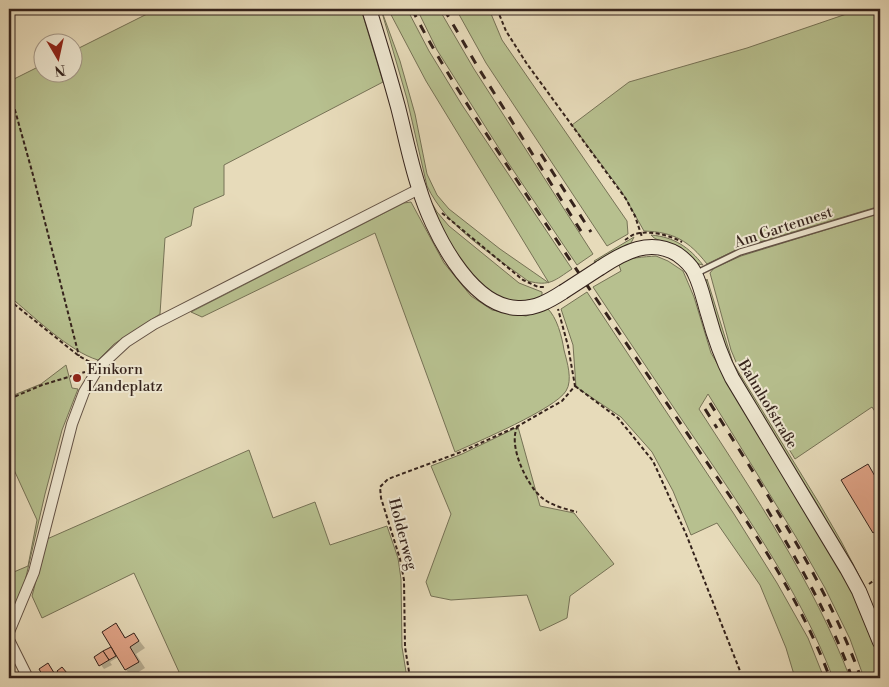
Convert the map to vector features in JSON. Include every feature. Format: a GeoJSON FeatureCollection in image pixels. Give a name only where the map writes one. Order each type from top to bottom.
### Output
{"type":"FeatureCollection","features":[{"type":"Feature","properties":{"kind":"main road","name":"Bahnhofstraße"},"geometry":{"type":"LineString","coordinates":[[369,9],[391,80],[419,189],[430,218],[470,282],[481,293],[502,305],[518,308],[536,306],[555,292],[600,268],[642,240],[675,253],[690,265],[696,274],[717,346],[732,378],[847,569],[859,591],[880,642]]}},
{"type":"Feature","properties":{"kind":"street"},"geometry":{"type":"LineString","coordinates":[[9,632],[34,572],[72,424],[84,392],[99,367],[126,342],[154,324],[419,189]]}},
{"type":"Feature","properties":{"kind":"street"},"geometry":{"type":"LineString","coordinates":[[9,640],[28,678]]}},
{"type":"Feature","properties":{"kind":"lane","name":"Am Gartennest"},"geometry":{"type":"LineString","coordinates":[[696,274],[740,252],[880,210]]}},
{"type":"Feature","properties":{"kind":"path"},"geometry":{"type":"LineString","coordinates":[[497,9],[506,31],[527,64],[626,199],[635,216],[642,240]]}},
{"type":"Feature","properties":{"kind":"path"},"geometry":{"type":"LineString","coordinates":[[873,9],[880,21]]}},
{"type":"Feature","properties":{"kind":"path"},"geometry":{"type":"LineString","coordinates":[[880,80],[876,115],[880,150]]}},
{"type":"Feature","properties":{"kind":"path"},"geometry":{"type":"LineString","coordinates":[[13,104],[79,356]]}},
{"type":"Feature","properties":{"kind":"path"},"geometry":{"type":"LineString","coordinates":[[442,213],[523,280],[555,292],[568,346],[574,386],[618,418],[653,461],[686,534],[742,676],[749,678]]}},
{"type":"Feature","properties":{"kind":"path"},"geometry":{"type":"LineString","coordinates":[[642,240],[649,233]]}},
{"type":"Feature","properties":{"kind":"path"},"geometry":{"type":"LineString","coordinates":[[634,234],[642,240]]}},
{"type":"Feature","properties":{"kind":"path"},"geometry":{"type":"LineString","coordinates":[[9,300],[79,356],[99,367]]}},
{"type":"Feature","properties":{"kind":"path"},"geometry":{"type":"LineString","coordinates":[[9,399],[99,367]]}},
{"type":"Feature","properties":{"kind":"path"},"geometry":{"type":"LineString","coordinates":[[574,386],[562,401],[518,426],[514,435],[516,452],[529,482],[541,497],[564,509],[577,512]]}},
{"type":"Feature","properties":{"kind":"path","name":"Holderweg"},"geometry":{"type":"LineString","coordinates":[[410,678],[405,648],[404,580],[400,559],[381,498],[380,487],[388,479],[461,452],[518,426]]}},
{"type":"Feature","properties":{"kind":"green space"},"geometry":{"type":"Polygon","coordinates":[[[157,9],[361,9],[383,82],[224,165],[224,195],[194,208],[191,226],[165,238],[160,314],[114,344],[98,360],[87,356],[64,341],[9,296],[9,79],[10,81],[32,70],[32,82],[82,82],[82,46],[157,9]]]}},
{"type":"Feature","properties":{"kind":"green space"},"geometry":{"type":"Polygon","coordinates":[[[381,9],[400,61],[415,114],[427,174],[437,195],[449,209],[500,249],[548,282],[536,283],[528,281],[500,261],[458,227],[436,201],[427,186],[407,99],[381,9]]]}},
{"type":"Feature","properties":{"kind":"green space"},"geometry":{"type":"Polygon","coordinates":[[[388,9],[407,9],[429,51],[462,105],[572,269],[549,282],[426,81],[388,9]]]}},
{"type":"Feature","properties":{"kind":"green space"},"geometry":{"type":"Polygon","coordinates":[[[417,9],[439,9],[474,69],[593,254],[577,265],[507,161],[437,50],[417,9]]]}},
{"type":"Feature","properties":{"kind":"green space"},"geometry":{"type":"Polygon","coordinates":[[[456,9],[489,9],[502,40],[627,221],[628,234],[607,246],[486,63],[456,9]]]}},
{"type":"Feature","properties":{"kind":"green space"},"geometry":{"type":"Polygon","coordinates":[[[861,9],[880,9],[880,206],[740,248],[707,264],[694,249],[680,239],[664,233],[644,231],[622,192],[572,125],[629,82],[747,48],[861,9]]]}},
{"type":"Feature","properties":{"kind":"green space"},"geometry":{"type":"Polygon","coordinates":[[[425,191],[437,212],[449,226],[519,283],[542,292],[542,298],[517,302],[499,298],[475,281],[450,245],[425,191]]]}},
{"type":"Feature","properties":{"kind":"green space"},"geometry":{"type":"Polygon","coordinates":[[[411,202],[444,263],[471,296],[492,310],[526,316],[547,308],[551,312],[562,339],[568,365],[568,387],[559,398],[532,416],[455,452],[375,233],[202,317],[191,312],[404,203],[411,202]]]}},
{"type":"Feature","properties":{"kind":"green space"},"geometry":{"type":"Polygon","coordinates":[[[880,213],[880,419],[872,407],[795,459],[736,362],[710,273],[714,268],[741,256],[880,213]]]}},
{"type":"Feature","properties":{"kind":"green space"},"geometry":{"type":"Polygon","coordinates":[[[651,235],[667,238],[680,244],[703,265],[693,262],[673,247],[651,235]]]}},
{"type":"Feature","properties":{"kind":"green space"},"geometry":{"type":"Polygon","coordinates":[[[634,237],[630,245],[596,264],[594,261],[634,237]]]}},
{"type":"Feature","properties":{"kind":"green space"},"geometry":{"type":"Polygon","coordinates":[[[656,256],[683,271],[694,297],[711,353],[854,592],[880,657],[880,678],[864,678],[850,639],[825,588],[796,537],[708,394],[699,409],[782,540],[819,608],[850,678],[833,678],[808,622],[780,569],[731,492],[593,287],[621,271],[619,265],[627,260],[656,256]]]}},
{"type":"Feature","properties":{"kind":"green space"},"geometry":{"type":"Polygon","coordinates":[[[707,279],[733,363],[819,503],[864,585],[862,585],[817,504],[730,364],[705,283],[707,279]]]}},
{"type":"Feature","properties":{"kind":"green space"},"geometry":{"type":"Polygon","coordinates":[[[587,292],[734,514],[777,583],[808,638],[824,678],[795,678],[786,648],[760,585],[717,523],[691,535],[673,491],[652,452],[621,417],[576,387],[573,345],[561,309],[587,292]]]}},
{"type":"Feature","properties":{"kind":"green space"},"geometry":{"type":"Polygon","coordinates":[[[66,365],[72,388],[78,389],[62,430],[23,590],[9,620],[9,574],[28,566],[37,520],[9,459],[9,389],[14,395],[41,384],[66,365]]]}},
{"type":"Feature","properties":{"kind":"green space"},"geometry":{"type":"Polygon","coordinates":[[[518,427],[540,506],[574,513],[614,564],[570,596],[567,618],[540,631],[527,595],[451,600],[431,596],[426,582],[451,514],[431,466],[462,454],[518,427]]]}},
{"type":"Feature","properties":{"kind":"green space"},"geometry":{"type":"Polygon","coordinates":[[[249,450],[273,518],[315,502],[330,545],[387,526],[398,558],[401,579],[402,647],[407,678],[167,678],[179,672],[134,573],[42,618],[32,596],[47,539],[249,450]]]}},
{"type":"Feature","properties":{"kind":"building"},"geometry":{"type":"Polygon","coordinates":[[[868,464],[880,485],[880,528],[873,533],[841,480],[868,464]]]}},
{"type":"Feature","properties":{"kind":"building"},"geometry":{"type":"Polygon","coordinates":[[[116,623],[125,638],[134,633],[139,641],[130,647],[139,662],[125,670],[102,632],[116,623]]]}},
{"type":"Feature","properties":{"kind":"building"},"geometry":{"type":"Polygon","coordinates":[[[111,647],[116,656],[109,660],[103,651],[111,647]]]}},
{"type":"Feature","properties":{"kind":"building"},"geometry":{"type":"Polygon","coordinates":[[[103,651],[109,660],[99,666],[94,657],[103,651]]]}},
{"type":"Feature","properties":{"kind":"building"},"geometry":{"type":"Polygon","coordinates":[[[48,663],[56,676],[44,678],[39,669],[48,663]]]}},
{"type":"Feature","properties":{"kind":"building"},"geometry":{"type":"Polygon","coordinates":[[[62,667],[67,673],[61,677],[57,671],[62,667]]]}},
{"type":"Feature","properties":{"kind":"railway"},"geometry":{"type":"LineString","coordinates":[[412,9],[450,76],[491,142],[769,556],[802,615],[830,678]]}},
{"type":"Feature","properties":{"kind":"railway"},"geometry":{"type":"LineString","coordinates":[[444,9],[479,69],[584,236]]}},
{"type":"Feature","properties":{"kind":"railway"},"geometry":{"type":"LineString","coordinates":[[541,154],[591,232]]}},
{"type":"Feature","properties":{"kind":"railway"},"geometry":{"type":"LineString","coordinates":[[710,403],[812,571],[830,606],[861,678]]}},
{"type":"Feature","properties":{"kind":"railway"},"geometry":{"type":"LineString","coordinates":[[705,409],[717,428]]}},
{"type":"Feature","properties":{"kind":"railway"},"geometry":{"type":"LineString","coordinates":[[767,509],[824,613],[852,678]]}},
{"type":"Feature","properties":{"kind":"place","name":"Einkorn Landeplatz"},"geometry":{"type":"Point","coordinates":[77,378]}}]}
